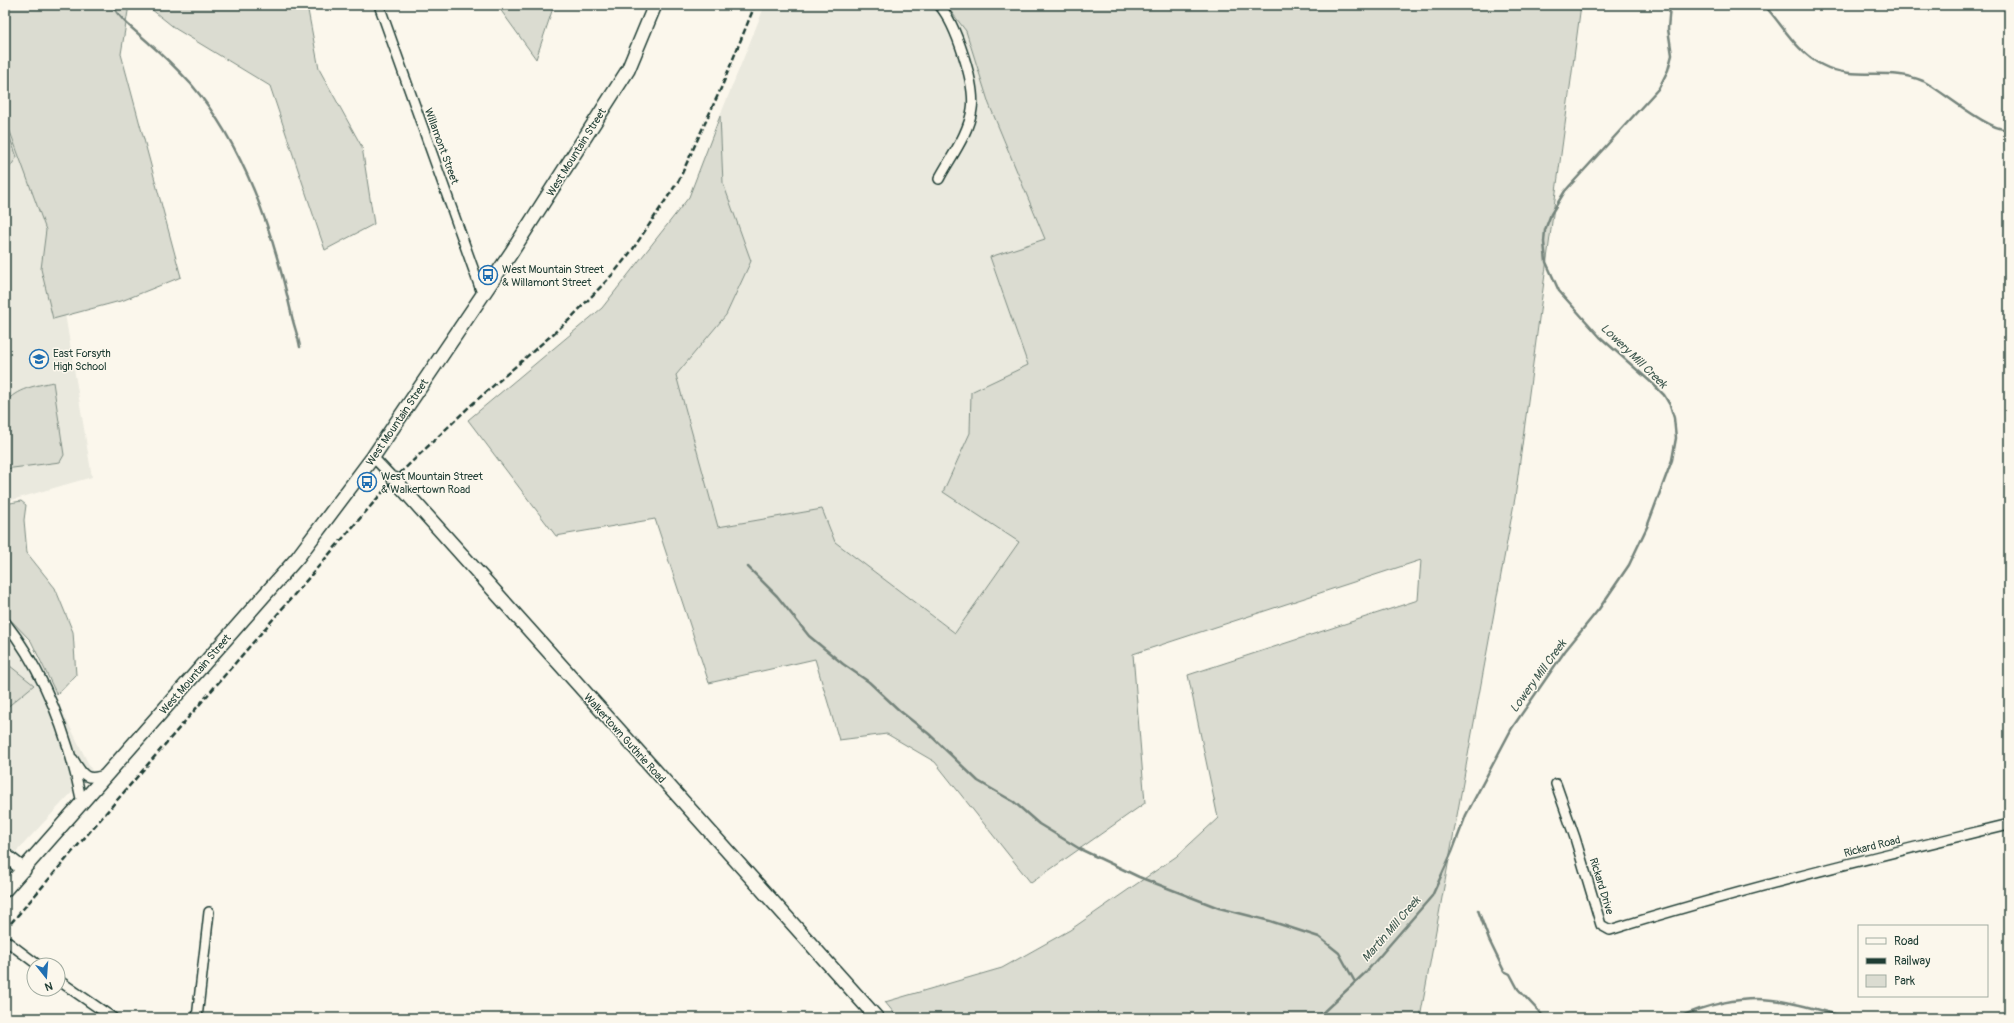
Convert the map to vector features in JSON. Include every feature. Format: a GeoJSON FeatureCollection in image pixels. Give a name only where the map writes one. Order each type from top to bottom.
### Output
{"type":"FeatureCollection","features":[{"type":"Feature","properties":{"kind":"main road","name":"West Mountain Street"},"geometry":{"type":"LineString","coordinates":[[5,890],[298,557],[373,457],[483,296],[628,70],[655,5]]}},
{"type":"Feature","properties":{"kind":"main road","name":"Walkertown Guthrie Road"},"geometry":{"type":"LineString","coordinates":[[394,479],[877,1018]]}},
{"type":"Feature","properties":{"kind":"main road"},"geometry":{"type":"LineString","coordinates":[[5,855],[24,870]]}},
{"type":"Feature","properties":{"kind":"street","name":"Willamont Street"},"geometry":{"type":"LineString","coordinates":[[379,5],[483,296]]}},
{"type":"Feature","properties":{"kind":"street"},"geometry":{"type":"LineString","coordinates":[[939,5],[952,25],[959,42],[972,94],[972,109],[969,122],[939,179]]}},
{"type":"Feature","properties":{"kind":"street","name":"Walkertown Guthrie Road"},"geometry":{"type":"LineString","coordinates":[[373,457],[394,479]]}},
{"type":"Feature","properties":{"kind":"street"},"geometry":{"type":"LineString","coordinates":[[5,622],[22,645],[41,678],[69,753],[82,804]]}},
{"type":"Feature","properties":{"kind":"street"},"geometry":{"type":"LineString","coordinates":[[69,753],[81,773],[87,777],[96,778],[108,773]]}},
{"type":"Feature","properties":{"kind":"street","name":"Rickard Drive"},"geometry":{"type":"LineString","coordinates":[[1556,784],[1575,838],[1602,925],[1610,930],[1671,911],[1741,892]]}},
{"type":"Feature","properties":{"kind":"street","name":"Rickard Road"},"geometry":{"type":"LineString","coordinates":[[1741,892],[2009,824]]}},
{"type":"Feature","properties":{"kind":"street"},"geometry":{"type":"LineString","coordinates":[[197,1018],[209,912]]}},
{"type":"Feature","properties":{"kind":"street"},"geometry":{"type":"LineString","coordinates":[[7,946],[26,958]]}},
{"type":"Feature","properties":{"kind":"street"},"geometry":{"type":"LineString","coordinates":[[66,986],[113,1018]]}},
{"type":"Feature","properties":{"kind":"shaded area"},"geometry":{"type":"Polygon","coordinates":[[[765,5],[946,5],[966,31],[989,104],[1045,239],[990,258],[1028,365],[971,392],[970,433],[943,492],[1020,541],[955,633],[835,542],[822,509],[718,527],[676,375],[726,315],[751,261],[723,183],[720,116],[765,5]]]}},
{"type":"Feature","properties":{"kind":"shaded area","name":"East Forsyth High School"},"geometry":{"type":"Polygon","coordinates":[[[5,91],[53,241],[92,477],[5,502],[5,91]]]}},
{"type":"Feature","properties":{"kind":"shaded area"},"geometry":{"type":"Polygon","coordinates":[[[5,607],[24,634],[92,771],[16,852],[5,844],[5,607]]]}},
{"type":"Feature","properties":{"kind":"green space"},"geometry":{"type":"Polygon","coordinates":[[[5,5],[129,5],[121,54],[181,277],[124,300],[53,319],[41,269],[46,230],[5,118],[5,5]]]}},
{"type":"Feature","properties":{"kind":"green space"},"geometry":{"type":"Polygon","coordinates":[[[146,5],[307,5],[319,69],[362,147],[374,224],[325,250],[270,86],[176,29],[146,5]]]}},
{"type":"Feature","properties":{"kind":"green space"},"geometry":{"type":"Polygon","coordinates":[[[497,5],[554,5],[536,59],[497,5]]]}},
{"type":"Feature","properties":{"kind":"green space"},"geometry":{"type":"Polygon","coordinates":[[[946,5],[1581,5],[1515,498],[1420,1018],[898,1018],[885,1002],[1002,968],[1070,930],[1177,856],[1218,818],[1188,675],[1418,600],[1421,560],[1133,654],[1145,803],[1031,883],[935,762],[887,734],[839,740],[815,659],[709,683],[655,519],[556,536],[468,420],[602,308],[689,197],[720,116],[723,183],[751,261],[726,315],[676,375],[718,527],[822,509],[835,542],[955,633],[1019,542],[943,492],[970,433],[971,392],[1028,365],[990,257],[1045,239],[989,104],[966,31],[946,5]]]}},
{"type":"Feature","properties":{"kind":"green space"},"geometry":{"type":"Polygon","coordinates":[[[5,125],[17,157],[5,174],[5,125]]]}},
{"type":"Feature","properties":{"kind":"green space"},"geometry":{"type":"Polygon","coordinates":[[[53,382],[64,455],[60,462],[5,469],[5,403],[21,391],[33,386],[53,382]]]}},
{"type":"Feature","properties":{"kind":"green space"},"geometry":{"type":"Polygon","coordinates":[[[21,501],[26,505],[24,520],[27,553],[55,588],[73,632],[76,675],[57,695],[31,641],[5,614],[5,504],[21,501]]]}},
{"type":"Feature","properties":{"kind":"green space"},"geometry":{"type":"Polygon","coordinates":[[[5,662],[34,685],[5,709],[5,662]]]}},
{"type":"Feature","properties":{"kind":"waterway"},"geometry":{"type":"LineString","coordinates":[[112,5],[125,21],[166,58],[191,84],[227,135],[242,163],[266,221],[284,282],[300,347]]}},
{"type":"Feature","properties":{"kind":"waterway","name":"Lowery Mill Creek"},"geometry":{"type":"LineString","coordinates":[[1317,1018],[1366,972],[1432,896],[1452,852],[1466,815],[1512,728],[1565,651],[1599,609],[1629,565],[1647,527],[1672,460],[1676,438],[1674,418],[1670,405],[1664,395],[1653,384],[1600,337],[1559,291],[1546,262],[1544,242],[1545,230],[1551,214],[1565,191],[1659,88],[1668,70],[1672,55],[1668,29],[1670,5]]}},
{"type":"Feature","properties":{"kind":"waterway"},"geometry":{"type":"LineString","coordinates":[[1764,5],[1797,46],[1813,60],[1822,65],[1847,73],[1898,75],[1923,81],[1991,125],[2001,129],[2009,129]]}},
{"type":"Feature","properties":{"kind":"waterway"},"geometry":{"type":"LineString","coordinates":[[748,567],[777,596],[809,636],[843,664],[869,682],[900,711],[929,734],[978,781],[1014,802],[1039,824],[1080,849],[1139,877],[1219,908],[1270,921],[1319,937],[1339,953],[1355,982]]}},
{"type":"Feature","properties":{"kind":"waterway","name":"Lowery Mill Creek"},"geometry":{"type":"LineString","coordinates":[[1478,910],[1489,940],[1504,971],[1510,974],[1518,989],[1545,1018]]}},
{"type":"Feature","properties":{"kind":"waterway"},"geometry":{"type":"LineString","coordinates":[[1677,1018],[1699,1009],[1748,999],[1793,1003],[1852,1018]]}},
{"type":"Feature","properties":{"kind":"railway"},"geometry":{"type":"LineString","coordinates":[[5,930],[394,479],[470,406],[569,320],[613,274],[633,249],[679,180],[722,86],[755,5]]}},
{"type":"Feature","properties":{"kind":"place","name":"West Mountain Street & Willamont Street"},"geometry":{"type":"Point","coordinates":[488,275]}},
{"type":"Feature","properties":{"kind":"place","name":"East Forsyth High School"},"geometry":{"type":"Point","coordinates":[39,359]}},
{"type":"Feature","properties":{"kind":"place","name":"West Mountain Street & Walkertown Road"},"geometry":{"type":"Point","coordinates":[367,482]}},
{"type":"Feature","properties":{"kind":"water label","name":"Martin Mill Creek"},"geometry":{"type":"Point","coordinates":[1391,929]}}]}
